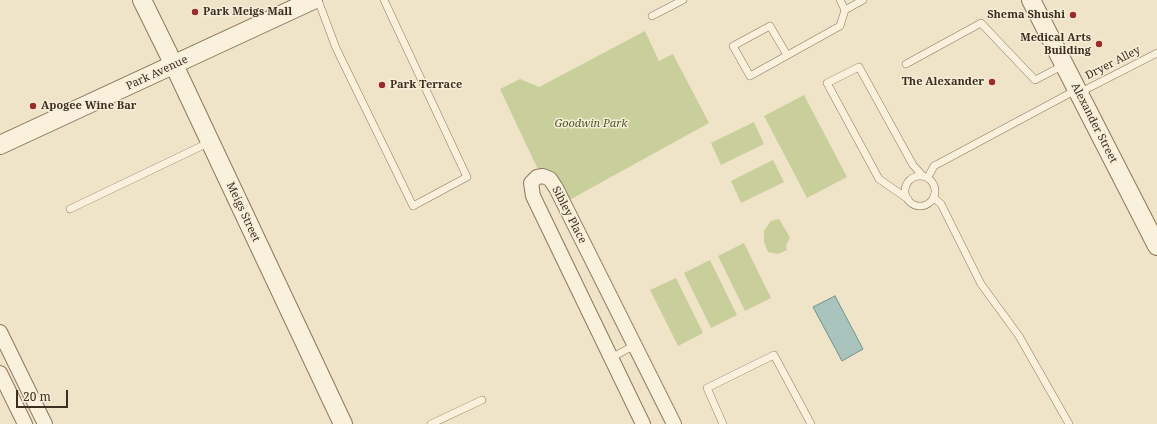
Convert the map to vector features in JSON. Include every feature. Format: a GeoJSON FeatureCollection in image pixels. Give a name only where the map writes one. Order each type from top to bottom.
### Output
{"type":"FeatureCollection","features":[{"type":"Feature","properties":{"kind":"street","name":"Meigs Street"},"geometry":{"type":"LineString","coordinates":[[142,0],[174,65],[342,424]]}},
{"type":"Feature","properties":{"kind":"street","name":"Park Avenue"},"geometry":{"type":"LineString","coordinates":[[0,145],[313,0]]}},
{"type":"Feature","properties":{"kind":"street","name":"Alexander Street"},"geometry":{"type":"LineString","coordinates":[[1031,0],[1157,246]]}},
{"type":"Feature","properties":{"kind":"street","name":"Sibley Place"},"geometry":{"type":"LineString","coordinates":[[643,424],[533,196],[531,183],[537,177],[543,176],[550,179],[556,188],[674,424]]}},
{"type":"Feature","properties":{"kind":"street"},"geometry":{"type":"LineString","coordinates":[[0,332],[8,378],[24,424]]}},
{"type":"Feature","properties":{"kind":"street"},"geometry":{"type":"LineString","coordinates":[[8,378],[45,424]]}},
{"type":"Feature","properties":{"kind":"lane"},"geometry":{"type":"LineString","coordinates":[[318,0],[336,48],[413,206],[467,177],[384,0]]}},
{"type":"Feature","properties":{"kind":"lane"},"geometry":{"type":"LineString","coordinates":[[652,16],[683,0]]}},
{"type":"Feature","properties":{"kind":"lane"},"geometry":{"type":"LineString","coordinates":[[840,0],[845,10]]}},
{"type":"Feature","properties":{"kind":"lane"},"geometry":{"type":"LineString","coordinates":[[787,55],[770,26],[734,46],[750,76],[840,26],[845,10],[863,0]]}},
{"type":"Feature","properties":{"kind":"lane"},"geometry":{"type":"LineString","coordinates":[[906,64],[981,23],[1035,80],[1064,65]]}},
{"type":"Feature","properties":{"kind":"lane","name":"Dryer Alley"},"geometry":{"type":"LineString","coordinates":[[925,176],[934,166],[1077,92],[1157,53]]}},
{"type":"Feature","properties":{"kind":"lane"},"geometry":{"type":"LineString","coordinates":[[859,67],[913,165],[935,185],[936,190],[934,198],[929,203],[920,206],[915,205],[880,179],[828,83],[859,67]]}},
{"type":"Feature","properties":{"kind":"lane"},"geometry":{"type":"LineString","coordinates":[[70,209],[210,142]]}},
{"type":"Feature","properties":{"kind":"lane"},"geometry":{"type":"LineString","coordinates":[[908,199],[905,190],[909,181],[918,176],[925,176]]}},
{"type":"Feature","properties":{"kind":"lane"},"geometry":{"type":"LineString","coordinates":[[934,198],[940,204],[981,284],[1019,336],[1069,424]]}},
{"type":"Feature","properties":{"kind":"lane"},"geometry":{"type":"LineString","coordinates":[[611,358],[635,345]]}},
{"type":"Feature","properties":{"kind":"lane"},"geometry":{"type":"LineString","coordinates":[[723,424],[707,388],[774,355],[811,424]]}},
{"type":"Feature","properties":{"kind":"lane"},"geometry":{"type":"LineString","coordinates":[[431,424],[482,400]]}},
{"type":"Feature","properties":{"kind":"green space","name":"Goodwin Park"},"geometry":{"type":"Polygon","coordinates":[[[645,31],[659,61],[673,54],[709,123],[564,203],[541,176],[500,89],[520,79],[539,87],[645,31]]]}},
{"type":"Feature","properties":{"kind":"green space"},"geometry":{"type":"Polygon","coordinates":[[[804,95],[847,177],[807,198],[764,116],[804,95]]]}},
{"type":"Feature","properties":{"kind":"green space"},"geometry":{"type":"Polygon","coordinates":[[[754,122],[764,144],[721,165],[711,143],[754,122]]]}},
{"type":"Feature","properties":{"kind":"green space"},"geometry":{"type":"Polygon","coordinates":[[[773,160],[784,182],[741,203],[731,181],[773,160]]]}},
{"type":"Feature","properties":{"kind":"green space"},"geometry":{"type":"Polygon","coordinates":[[[779,219],[790,237],[786,246],[787,250],[778,254],[768,252],[764,242],[764,231],[771,221],[779,219]]]}},
{"type":"Feature","properties":{"kind":"green space"},"geometry":{"type":"Polygon","coordinates":[[[744,243],[771,298],[745,311],[718,256],[744,243]]]}},
{"type":"Feature","properties":{"kind":"green space"},"geometry":{"type":"Polygon","coordinates":[[[710,260],[737,315],[711,328],[684,273],[710,260]]]}},
{"type":"Feature","properties":{"kind":"green space"},"geometry":{"type":"Polygon","coordinates":[[[676,278],[703,333],[678,346],[650,290],[676,278]]]}},
{"type":"Feature","properties":{"kind":"water"},"geometry":{"type":"Polygon","coordinates":[[[835,296],[863,349],[842,361],[813,307],[835,296]]]}},
{"type":"Feature","properties":{"kind":"place","name":"Park Meigs Mall"},"geometry":{"type":"Point","coordinates":[195,12]}},
{"type":"Feature","properties":{"kind":"place","name":"Shema Shushi"},"geometry":{"type":"Point","coordinates":[1073,15]}},
{"type":"Feature","properties":{"kind":"place","name":"Medical Arts Building"},"geometry":{"type":"Point","coordinates":[1099,44]}},
{"type":"Feature","properties":{"kind":"place","name":"The Alexander"},"geometry":{"type":"Point","coordinates":[992,82]}},
{"type":"Feature","properties":{"kind":"place","name":"Park Terrace"},"geometry":{"type":"Point","coordinates":[382,85]}},
{"type":"Feature","properties":{"kind":"place","name":"Apogee Wine Bar"},"geometry":{"type":"Point","coordinates":[33,106]}}]}
